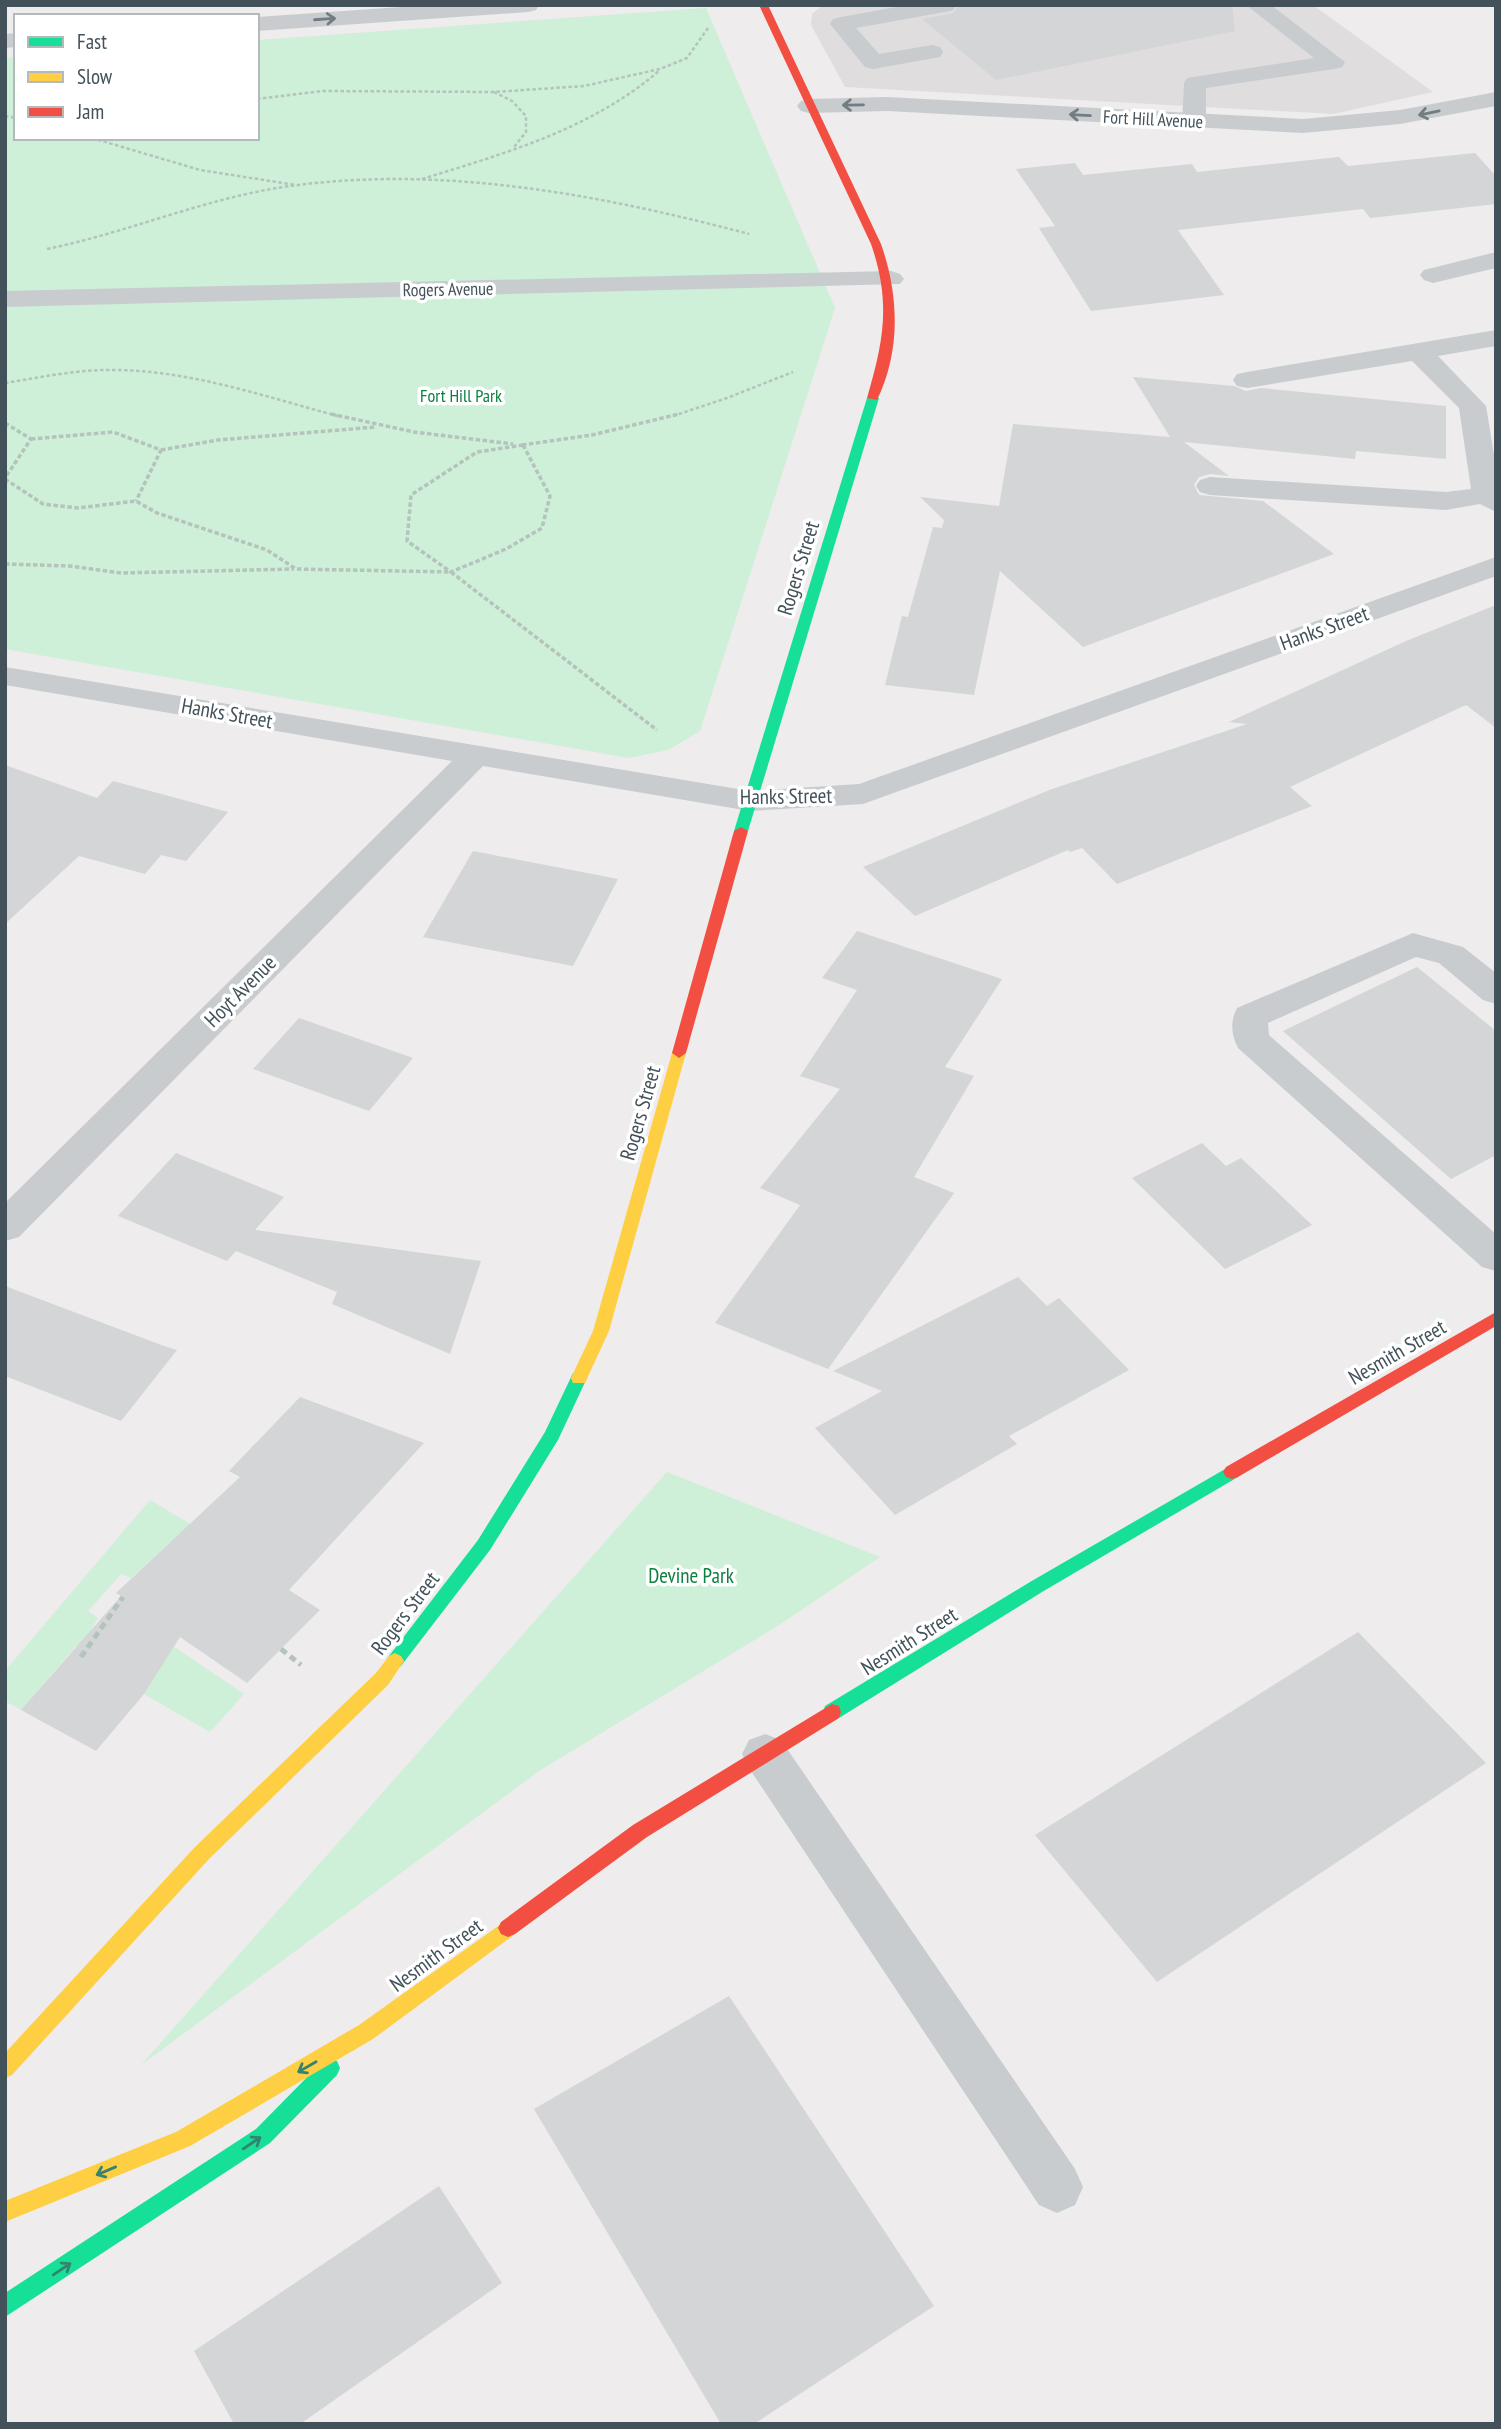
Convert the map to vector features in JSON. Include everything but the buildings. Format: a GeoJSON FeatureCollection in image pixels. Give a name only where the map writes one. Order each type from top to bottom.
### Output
{"type":"FeatureCollection","features":[{"type":"Feature","properties":{"kind":"street"},"geometry":{"type":"LineString","coordinates":[[259,24],[528,5]]}},
{"type":"Feature","properties":{"kind":"street","name":"Rogers Street"},"geometry":{"type":"LineString","coordinates":[[5,2068],[202,1853],[382,1679],[484,1545],[552,1435],[600,1331],[750,801],[886,354],[894,313],[891,279],[762,5]]}},
{"type":"Feature","properties":{"kind":"street"},"geometry":{"type":"LineString","coordinates":[[932,52],[873,62],[841,24],[945,5]]}},
{"type":"Feature","properties":{"kind":"street"},"geometry":{"type":"LineString","coordinates":[[1194,121],[1195,83],[1335,62],[1256,5]]}},
{"type":"Feature","properties":{"kind":"street","name":"Fort Hill Avenue"},"geometry":{"type":"LineString","coordinates":[[809,106],[887,104],[1303,126],[1353,124],[1409,117],[1496,99]]}},
{"type":"Feature","properties":{"kind":"street"},"geometry":{"type":"LineString","coordinates":[[1433,275],[1496,260]]}},
{"type":"Feature","properties":{"kind":"street","name":"Rogers Avenue"},"geometry":{"type":"LineString","coordinates":[[5,299],[891,279]]}},
{"type":"Feature","properties":{"kind":"street"},"geometry":{"type":"LineString","coordinates":[[1247,380],[1496,338]]}},
{"type":"Feature","properties":{"kind":"street"},"geometry":{"type":"LineString","coordinates":[[1210,486],[1446,502],[1491,499],[1472,406],[1418,352]]}},
{"type":"Feature","properties":{"kind":"street","name":"Hanks Street"},"geometry":{"type":"LineString","coordinates":[[5,676],[750,801],[863,794],[1496,566]]}},
{"type":"Feature","properties":{"kind":"street","name":"Hoyt Avenue"},"geometry":{"type":"LineString","coordinates":[[5,1227],[476,755]]}},
{"type":"Feature","properties":{"kind":"street"},"geometry":{"type":"LineString","coordinates":[[1496,992],[1451,956],[1413,945],[1250,1017],[1251,1038],[1496,1257]]}},
{"type":"Feature","properties":{"kind":"street","name":"Nesmith Street"},"geometry":{"type":"LineString","coordinates":[[5,2212],[183,2139],[366,2032],[640,1831],[1036,1587],[1496,1318]]}},
{"type":"Feature","properties":{"kind":"street"},"geometry":{"type":"LineString","coordinates":[[765,1754],[1057,2188]]}},
{"type":"Feature","properties":{"kind":"street","name":"Nesmith Street"},"geometry":{"type":"LineString","coordinates":[[5,2306],[263,2136],[366,2032]]}},
{"type":"Feature","properties":{"kind":"path"},"geometry":{"type":"LineString","coordinates":[[259,99],[322,91],[494,92],[584,86],[660,69],[687,58],[708,27]]}},
{"type":"Feature","properties":{"kind":"path"},"geometry":{"type":"LineString","coordinates":[[419,180],[513,149],[621,102],[646,84],[660,69]]}},
{"type":"Feature","properties":{"kind":"path"},"geometry":{"type":"LineString","coordinates":[[494,92],[512,102],[526,116],[526,132],[513,149]]}},
{"type":"Feature","properties":{"kind":"path"},"geometry":{"type":"LineString","coordinates":[[99,140],[200,170],[304,186]]}},
{"type":"Feature","properties":{"kind":"path"},"geometry":{"type":"LineString","coordinates":[[40,251],[263,191],[343,181],[419,180],[523,186],[592,196],[756,236]]}},
{"type":"Feature","properties":{"kind":"path"},"geometry":{"type":"LineString","coordinates":[[5,383],[62,374],[135,370],[216,383],[382,427],[447,438],[523,445]]}},
{"type":"Feature","properties":{"kind":"path"},"geometry":{"type":"LineString","coordinates":[[657,730],[407,541],[411,495],[477,452],[664,421],[736,397],[793,372]]}},
{"type":"Feature","properties":{"kind":"path"},"geometry":{"type":"LineString","coordinates":[[5,423],[31,439],[113,432],[161,450],[218,440],[382,427]]}},
{"type":"Feature","properties":{"kind":"path"},"geometry":{"type":"LineString","coordinates":[[31,439],[5,478],[43,504],[78,508],[136,501],[157,513],[267,550],[296,569]]}},
{"type":"Feature","properties":{"kind":"path"},"geometry":{"type":"LineString","coordinates":[[5,564],[70,566],[121,573],[400,568],[451,572],[506,549],[542,527],[550,496],[523,445]]}},
{"type":"Feature","properties":{"kind":"path"},"geometry":{"type":"LineString","coordinates":[[136,501],[161,450]]}},
{"type":"Feature","properties":{"kind":"path"},"geometry":{"type":"LineString","coordinates":[[81,1657],[123,1597]]}},
{"type":"Feature","properties":{"kind":"path"},"geometry":{"type":"LineString","coordinates":[[281,1649],[302,1665]]}},
{"type":"Feature","properties":{"kind":"shaded area"},"geometry":{"type":"Polygon","coordinates":[[[823,5],[1313,5],[1433,92],[1333,114],[845,87],[811,25],[812,14],[823,5]]]}},
{"type":"Feature","properties":{"kind":"green space","name":"Fort Hill Park"},"geometry":{"type":"Polygon","coordinates":[[[706,8],[835,308],[700,731],[668,750],[629,758],[5,649],[5,58],[14,57],[14,140],[259,140],[259,40],[706,8]]]}},
{"type":"Feature","properties":{"kind":"green space","name":"Devine Park"},"geometry":{"type":"Polygon","coordinates":[[[667,1472],[880,1557],[779,1625],[539,1771],[141,2065],[667,1472]]]}},
{"type":"Feature","properties":{"kind":"green space"},"geometry":{"type":"Polygon","coordinates":[[[150,1500],[190,1524],[131,1578],[121,1574],[88,1611],[98,1618],[80,1648],[76,1646],[21,1710],[5,1701],[5,1671],[150,1500]]]}},
{"type":"Feature","properties":{"kind":"green space"},"geometry":{"type":"Polygon","coordinates":[[[173,1646],[244,1694],[210,1732],[144,1694],[173,1646]]]}},
{"type":"Feature","properties":{"kind":"traffic: fast"},"geometry":{"type":"LineString","coordinates":[[741,831],[873,398]]}},
{"type":"Feature","properties":{"kind":"traffic: fast"},"geometry":{"type":"LineString","coordinates":[[395,1661],[484,1545],[552,1435],[579,1378]]}},
{"type":"Feature","properties":{"kind":"traffic: fast"},"geometry":{"type":"LineString","coordinates":[[832,1712],[1036,1587],[1232,1472]]}},
{"type":"Feature","properties":{"kind":"traffic: fast"},"geometry":{"type":"LineString","coordinates":[[5,2306],[263,2136],[330,2068]]}},
{"type":"Feature","properties":{"kind":"traffic: slow"},"geometry":{"type":"LineString","coordinates":[[579,1378],[601,1331],[679,1053]]}},
{"type":"Feature","properties":{"kind":"traffic: slow"},"geometry":{"type":"LineString","coordinates":[[5,2068],[202,1853],[382,1679],[395,1661]]}},
{"type":"Feature","properties":{"kind":"traffic: slow"},"geometry":{"type":"LineString","coordinates":[[5,2212],[183,2139],[366,2032],[508,1928]]}},
{"type":"Feature","properties":{"kind":"traffic: jam"},"geometry":{"type":"LineString","coordinates":[[763,5],[884,266],[890,321],[873,398]]}},
{"type":"Feature","properties":{"kind":"traffic: jam"},"geometry":{"type":"LineString","coordinates":[[679,1053],[741,831]]}},
{"type":"Feature","properties":{"kind":"traffic: jam"},"geometry":{"type":"LineString","coordinates":[[1232,1472],[1496,1318]]}},
{"type":"Feature","properties":{"kind":"traffic: jam"},"geometry":{"type":"LineString","coordinates":[[508,1928],[640,1831],[832,1712]]}}]}
